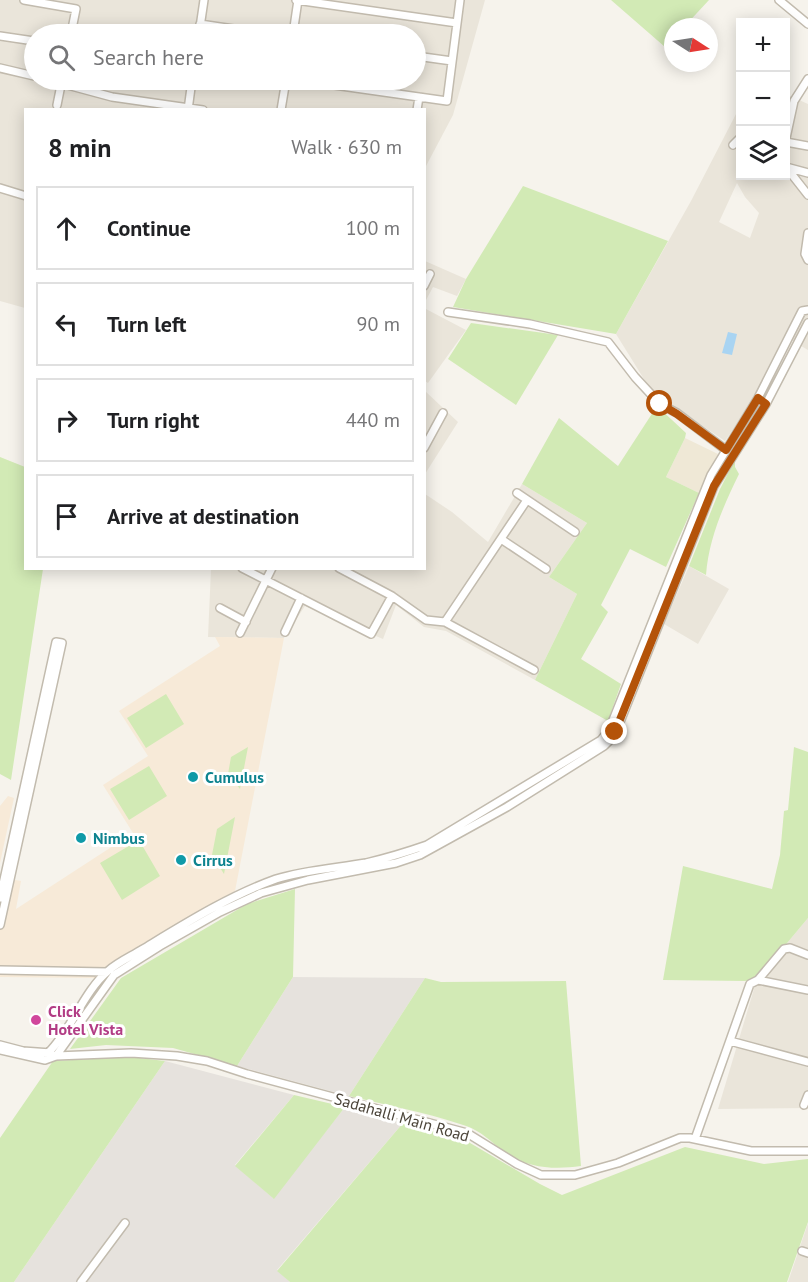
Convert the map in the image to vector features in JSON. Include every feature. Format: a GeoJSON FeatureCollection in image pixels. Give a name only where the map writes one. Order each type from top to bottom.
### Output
{"type":"FeatureCollection","features":[{"type":"Feature","properties":{"kind":"street"},"geometry":{"type":"LineString","coordinates":[[24,0],[76,9],[73,24]]}},
{"type":"Feature","properties":{"kind":"street"},"geometry":{"type":"LineString","coordinates":[[200,24],[204,0]]}},
{"type":"Feature","properties":{"kind":"street"},"geometry":{"type":"LineString","coordinates":[[294,24],[297,0],[457,23]]}},
{"type":"Feature","properties":{"kind":"street"},"geometry":{"type":"LineString","coordinates":[[370,90],[447,101],[457,23],[464,0]]}},
{"type":"Feature","properties":{"kind":"street"},"geometry":{"type":"LineString","coordinates":[[779,0],[808,24]]}},
{"type":"Feature","properties":{"kind":"street"},"geometry":{"type":"LineString","coordinates":[[0,36],[24,40]]}},
{"type":"Feature","properties":{"kind":"street"},"geometry":{"type":"LineString","coordinates":[[426,57],[452,61]]}},
{"type":"Feature","properties":{"kind":"street"},"geometry":{"type":"LineString","coordinates":[[0,68],[24,74]]}},
{"type":"Feature","properties":{"kind":"street"},"geometry":{"type":"LineString","coordinates":[[789,126],[794,101],[808,79]]}},
{"type":"Feature","properties":{"kind":"street"},"geometry":{"type":"LineString","coordinates":[[57,105],[60,90]]}},
{"type":"Feature","properties":{"kind":"street"},"geometry":{"type":"LineString","coordinates":[[90,90],[112,97],[188,108],[191,90]]}},
{"type":"Feature","properties":{"kind":"street"},"geometry":{"type":"LineString","coordinates":[[281,108],[284,90]]}},
{"type":"Feature","properties":{"kind":"street"},"geometry":{"type":"LineString","coordinates":[[417,108],[419,97]]}},
{"type":"Feature","properties":{"kind":"street"},"geometry":{"type":"LineString","coordinates":[[790,141],[808,147]]}},
{"type":"Feature","properties":{"kind":"street"},"geometry":{"type":"LineString","coordinates":[[808,173],[786,167],[808,195]]}},
{"type":"Feature","properties":{"kind":"street"},"geometry":{"type":"LineString","coordinates":[[0,188],[24,195]]}},
{"type":"Feature","properties":{"kind":"street"},"geometry":{"type":"LineString","coordinates":[[808,233],[805,254],[808,260]]}},
{"type":"Feature","properties":{"kind":"street"},"geometry":{"type":"LineString","coordinates":[[426,282],[430,274]]}},
{"type":"Feature","properties":{"kind":"street"},"geometry":{"type":"LineString","coordinates":[[485,815],[595,744],[609,730],[711,476],[758,398],[802,311],[808,310]]}},
{"type":"Feature","properties":{"kind":"street"},"geometry":{"type":"LineString","coordinates":[[448,312],[530,324],[608,342],[635,377],[660,404],[726,450]]}},
{"type":"Feature","properties":{"kind":"street"},"geometry":{"type":"LineString","coordinates":[[49,1052],[107,972],[228,900],[277,879],[401,854],[428,845],[597,751],[611,739],[620,722],[714,486],[766,404],[808,323]]}},
{"type":"Feature","properties":{"kind":"street"},"geometry":{"type":"LineString","coordinates":[[758,398],[766,404]]}},
{"type":"Feature","properties":{"kind":"street"},"geometry":{"type":"LineString","coordinates":[[426,444],[443,413]]}},
{"type":"Feature","properties":{"kind":"street"},"geometry":{"type":"LineString","coordinates":[[517,493],[575,532]]}},
{"type":"Feature","properties":{"kind":"street"},"geometry":{"type":"LineString","coordinates":[[445,622],[527,500]]}},
{"type":"Feature","properties":{"kind":"street"},"geometry":{"type":"LineString","coordinates":[[501,539],[546,569]]}},
{"type":"Feature","properties":{"kind":"street"},"geometry":{"type":"LineString","coordinates":[[246,570],[371,634],[392,596]]}},
{"type":"Feature","properties":{"kind":"street"},"geometry":{"type":"LineString","coordinates":[[240,633],[271,570]]}},
{"type":"Feature","properties":{"kind":"street"},"geometry":{"type":"LineString","coordinates":[[343,570],[392,596],[426,620],[445,622],[534,670]]}},
{"type":"Feature","properties":{"kind":"street"},"geometry":{"type":"LineString","coordinates":[[356,577],[360,570]]}},
{"type":"Feature","properties":{"kind":"street"},"geometry":{"type":"LineString","coordinates":[[285,632],[301,598]]}},
{"type":"Feature","properties":{"kind":"street"},"geometry":{"type":"LineString","coordinates":[[220,608],[246,622]]}},
{"type":"Feature","properties":{"kind":"street"},"geometry":{"type":"LineString","coordinates":[[0,898],[59,642],[0,925]]}},
{"type":"Feature","properties":{"kind":"street"},"geometry":{"type":"LineString","coordinates":[[695,1139],[750,984],[758,980],[784,949],[790,948],[808,955]]}},
{"type":"Feature","properties":{"kind":"street"},"geometry":{"type":"LineString","coordinates":[[0,1045],[23,1051],[49,1052],[56,1056],[114,975],[135,957]]}},
{"type":"Feature","properties":{"kind":"street"},"geometry":{"type":"LineString","coordinates":[[0,970],[107,972]]}},
{"type":"Feature","properties":{"kind":"street"},"geometry":{"type":"LineString","coordinates":[[758,980],[808,990]]}},
{"type":"Feature","properties":{"kind":"street"},"geometry":{"type":"LineString","coordinates":[[730,1041],[808,1062]]}},
{"type":"Feature","properties":{"kind":"street","name":"Sadahalli Main Road"},"geometry":{"type":"LineString","coordinates":[[0,1050],[45,1060],[56,1056],[131,1053],[177,1056],[207,1061],[247,1074],[467,1133],[517,1164],[541,1174],[575,1175],[618,1163],[674,1140],[695,1139],[751,1150],[808,1151]]}},
{"type":"Feature","properties":{"kind":"street"},"geometry":{"type":"LineString","coordinates":[[804,1105],[808,1095]]}},
{"type":"Feature","properties":{"kind":"street"},"geometry":{"type":"LineString","coordinates":[[81,1282],[125,1223]]}},
{"type":"Feature","properties":{"kind":"shaded area"},"geometry":{"type":"Polygon","coordinates":[[[0,0],[485,0],[453,115],[426,166],[426,108],[24,108],[24,308],[0,301],[0,0]]]}},
{"type":"Feature","properties":{"kind":"shaded area"},"geometry":{"type":"Polygon","coordinates":[[[790,96],[808,104],[808,350],[784,336],[755,397],[725,441],[652,392],[616,334],[691,201],[736,114],[736,180],[790,180],[790,96]],[[737,183],[719,222],[750,238],[759,213],[745,197],[737,183]]]}},
{"type":"Feature","properties":{"kind":"shaded area"},"geometry":{"type":"Polygon","coordinates":[[[426,261],[466,279],[457,296],[433,287],[426,300],[426,261]]]}},
{"type":"Feature","properties":{"kind":"shaded area"},"geometry":{"type":"Polygon","coordinates":[[[426,309],[466,330],[428,383],[426,382],[426,309]]]}},
{"type":"Feature","properties":{"kind":"shaded area"},"geometry":{"type":"Polygon","coordinates":[[[426,392],[458,422],[426,472],[426,392]]]}},
{"type":"Feature","properties":{"kind":"shaded area"},"geometry":{"type":"Polygon","coordinates":[[[685,438],[718,454],[699,493],[666,477],[685,438]]]}},
{"type":"Feature","properties":{"kind":"shaded area"},"geometry":{"type":"Polygon","coordinates":[[[522,484],[587,523],[549,577],[577,594],[535,680],[446,631],[424,627],[396,605],[383,639],[305,606],[284,638],[208,637],[211,570],[426,570],[426,495],[452,512],[488,542],[522,484]]]}},
{"type":"Feature","properties":{"kind":"shaded area"},"geometry":{"type":"Polygon","coordinates":[[[689,566],[729,589],[698,644],[664,624],[689,566]]]}},
{"type":"Feature","properties":{"kind":"shaded area"},"geometry":{"type":"Polygon","coordinates":[[[215,637],[284,638],[235,891],[113,962],[96,978],[0,977],[0,877],[21,881],[16,909],[133,833],[103,785],[148,756],[119,711],[220,646],[215,637]]]}},
{"type":"Feature","properties":{"kind":"shaded area"},"geometry":{"type":"Polygon","coordinates":[[[8,796],[14,798],[0,863],[0,806],[8,796]]]}},
{"type":"Feature","properties":{"kind":"shaded area"},"geometry":{"type":"Polygon","coordinates":[[[808,918],[808,1108],[718,1109],[757,979],[808,918]]]}},
{"type":"Feature","properties":{"kind":"shaded area"},"geometry":{"type":"Polygon","coordinates":[[[293,977],[425,978],[349,1096],[237,1066],[293,977]]]}},
{"type":"Feature","properties":{"kind":"shaded area"},"geometry":{"type":"Polygon","coordinates":[[[165,1061],[294,1095],[235,1165],[273,1198],[345,1107],[403,1123],[277,1270],[290,1282],[14,1282],[165,1061]]]}},
{"type":"Feature","properties":{"kind":"shaded area"},"geometry":{"type":"Polygon","coordinates":[[[808,1223],[808,1282],[788,1282],[808,1223]]]}},
{"type":"Feature","properties":{"kind":"green space"},"geometry":{"type":"Polygon","coordinates":[[[611,0],[709,0],[692,18],[664,18],[664,46],[611,0]]]}},
{"type":"Feature","properties":{"kind":"green space"},"geometry":{"type":"Polygon","coordinates":[[[523,186],[668,241],[616,334],[453,307],[466,279],[523,186]]]}},
{"type":"Feature","properties":{"kind":"green space"},"geometry":{"type":"Polygon","coordinates":[[[471,323],[558,335],[516,405],[448,359],[471,323]]]}},
{"type":"Feature","properties":{"kind":"green space"},"geometry":{"type":"Polygon","coordinates":[[[657,406],[686,433],[666,477],[699,493],[666,567],[630,549],[601,605],[608,612],[581,659],[621,684],[608,721],[535,680],[577,594],[549,577],[587,523],[522,484],[559,418],[618,466],[657,406]]]}},
{"type":"Feature","properties":{"kind":"green space"},"geometry":{"type":"Polygon","coordinates":[[[0,457],[24,467],[24,570],[43,570],[11,780],[0,774],[0,457]]]}},
{"type":"Feature","properties":{"kind":"green space"},"geometry":{"type":"Polygon","coordinates":[[[735,460],[735,467],[739,474],[714,535],[706,575],[689,566],[720,489],[735,460]]]}},
{"type":"Feature","properties":{"kind":"green space"},"geometry":{"type":"Polygon","coordinates":[[[166,694],[184,724],[146,748],[127,718],[166,694]]]}},
{"type":"Feature","properties":{"kind":"green space"},"geometry":{"type":"Polygon","coordinates":[[[248,747],[240,789],[228,774],[231,757],[248,747]]]}},
{"type":"Feature","properties":{"kind":"green space"},"geometry":{"type":"Polygon","coordinates":[[[794,747],[808,752],[808,918],[757,979],[745,981],[663,980],[683,866],[772,889],[780,855],[784,811],[788,810],[794,747]]]}},
{"type":"Feature","properties":{"kind":"green space"},"geometry":{"type":"Polygon","coordinates":[[[149,766],[167,796],[129,820],[110,789],[149,766]]]}},
{"type":"Feature","properties":{"kind":"green space"},"geometry":{"type":"Polygon","coordinates":[[[235,817],[224,874],[212,855],[217,829],[235,817]]]}},
{"type":"Feature","properties":{"kind":"green space"},"geometry":{"type":"Polygon","coordinates":[[[139,840],[160,876],[122,900],[100,863],[139,840]]]}},
{"type":"Feature","properties":{"kind":"green space"},"geometry":{"type":"Polygon","coordinates":[[[295,889],[293,977],[237,1066],[173,1048],[106,1045],[70,1049],[121,978],[247,904],[295,889]]]}},
{"type":"Feature","properties":{"kind":"green space"},"geometry":{"type":"Polygon","coordinates":[[[425,978],[441,982],[566,981],[581,1166],[559,1168],[528,1164],[508,1155],[472,1128],[419,1112],[349,1096],[425,978]]]}},
{"type":"Feature","properties":{"kind":"green space"},"geometry":{"type":"Polygon","coordinates":[[[131,1057],[165,1061],[14,1282],[0,1282],[0,1138],[53,1061],[131,1057]]]}},
{"type":"Feature","properties":{"kind":"green space"},"geometry":{"type":"Polygon","coordinates":[[[294,1095],[345,1107],[274,1199],[235,1166],[294,1095]]]}},
{"type":"Feature","properties":{"kind":"green space"},"geometry":{"type":"Polygon","coordinates":[[[403,1123],[465,1140],[562,1195],[685,1147],[764,1164],[808,1159],[808,1222],[787,1282],[290,1282],[277,1271],[403,1123]]]}},
{"type":"Feature","properties":{"kind":"water"},"geometry":{"type":"Polygon","coordinates":[[[728,332],[737,334],[732,355],[722,353],[728,332]]]}},
{"type":"Feature","properties":{"kind":"place","name":"Cumulus"},"geometry":{"type":"Point","coordinates":[193,777]}},
{"type":"Feature","properties":{"kind":"place","name":"Nimbus"},"geometry":{"type":"Point","coordinates":[81,838]}},
{"type":"Feature","properties":{"kind":"place","name":"Cirrus"},"geometry":{"type":"Point","coordinates":[181,860]}},
{"type":"Feature","properties":{"kind":"place","name":"Click Hotel Vista"},"geometry":{"type":"Point","coordinates":[36,1020]}},
{"type":"Feature","properties":{"kind":"route"},"geometry":{"type":"LineString","coordinates":[[615,732],[714,486],[766,404],[758,398],[726,450],[660,404]]}}]}
